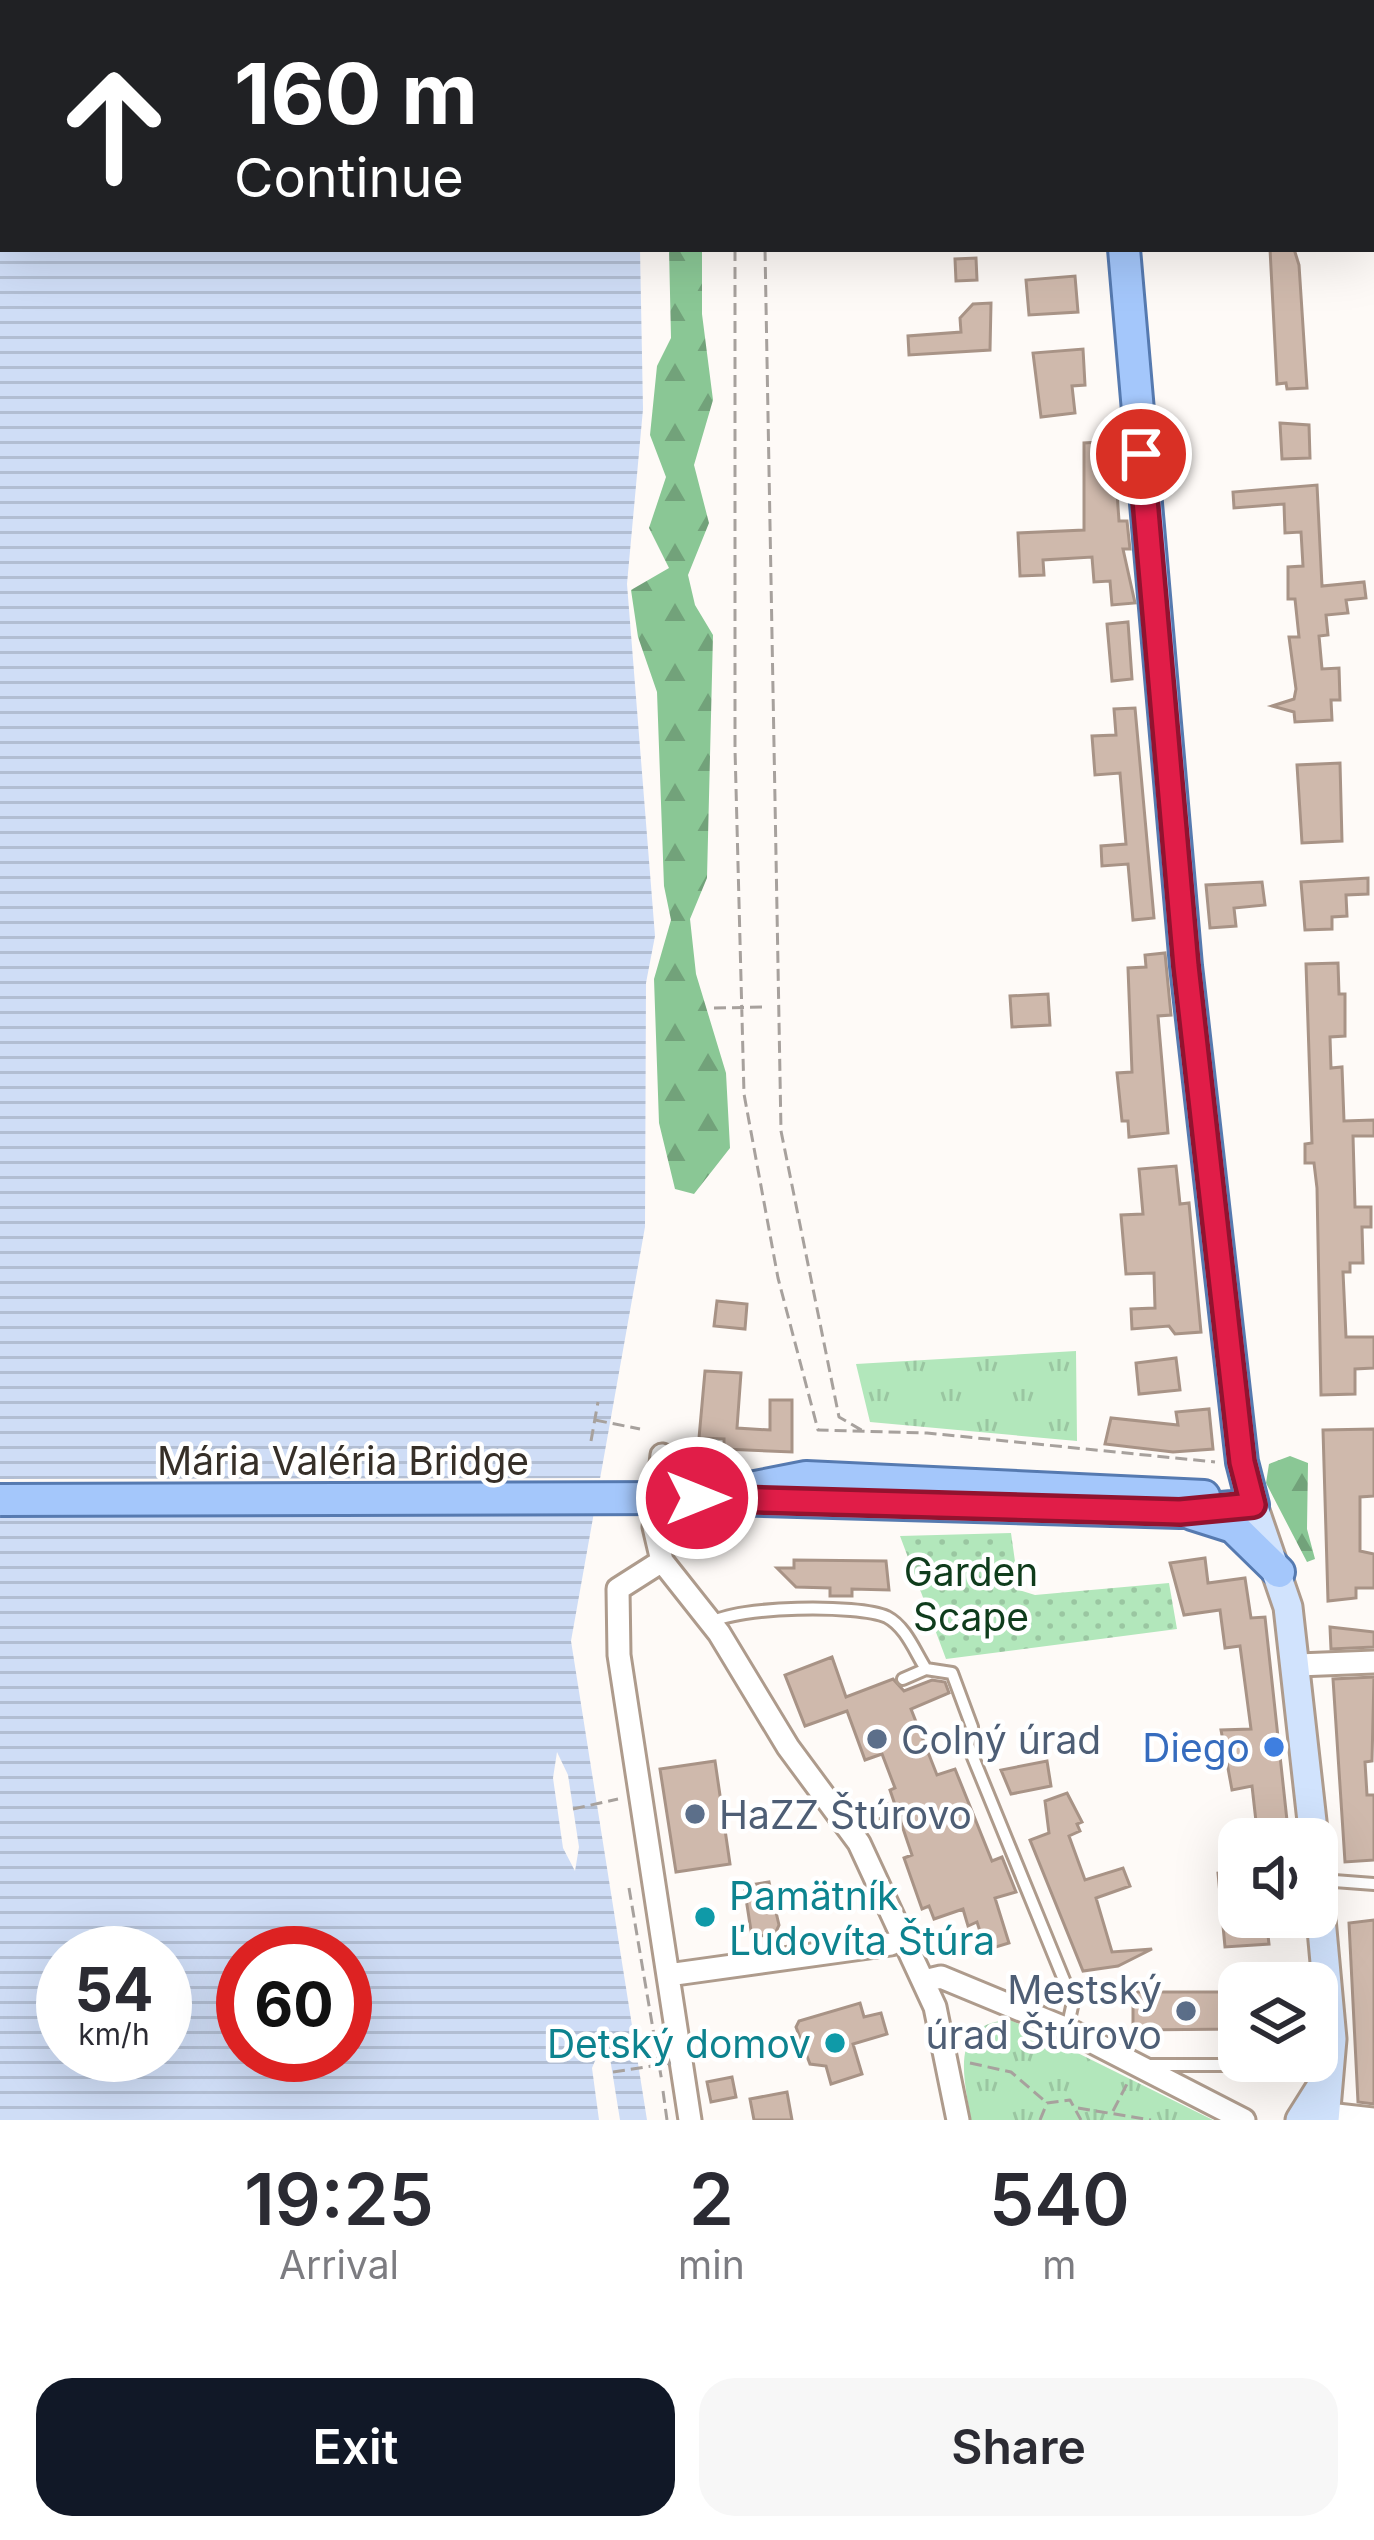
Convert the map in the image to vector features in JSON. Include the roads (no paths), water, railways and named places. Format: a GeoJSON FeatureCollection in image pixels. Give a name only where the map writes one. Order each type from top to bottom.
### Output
{"type":"FeatureCollection","features":[{"type":"Feature","properties":{"kind":"main road"},"geometry":{"type":"LineString","coordinates":[[1124,252],[1186,966],[1239,1436],[1239,1506],[1181,1502]]}},
{"type":"Feature","properties":{"kind":"main road"},"geometry":{"type":"LineString","coordinates":[[1181,1502],[1217,1474],[1239,1436]]}},
{"type":"Feature","properties":{"kind":"main road","name":"Mária Valéria Bridge"},"geometry":{"type":"LineString","coordinates":[[0,1500],[1181,1502]]}},
{"type":"Feature","properties":{"kind":"main road"},"geometry":{"type":"LineString","coordinates":[[1181,1502],[1233,1527],[1279,1572]]}},
{"type":"Feature","properties":{"kind":"street"},"geometry":{"type":"LineString","coordinates":[[662,1455],[654,1526],[662,1561],[711,1623],[788,1747],[845,1822],[896,1943],[924,1981],[941,2030],[958,2120]]}},
{"type":"Feature","properties":{"kind":"street"},"geometry":{"type":"LineString","coordinates":[[1239,1506],[1279,1572],[1298,1665],[1312,1818]]}},
{"type":"Feature","properties":{"kind":"street"},"geometry":{"type":"LineString","coordinates":[[662,1561],[618,1589],[619,1633],[690,2120]]}},
{"type":"Feature","properties":{"kind":"street"},"geometry":{"type":"LineString","coordinates":[[1298,1665],[1374,1662]]}},
{"type":"Feature","properties":{"kind":"street"},"geometry":{"type":"LineString","coordinates":[[668,1976],[896,1943]]}},
{"type":"Feature","properties":{"kind":"street"},"geometry":{"type":"LineString","coordinates":[[924,1981],[941,1977],[1067,2029],[1244,2120]]}},
{"type":"Feature","properties":{"kind":"street"},"geometry":{"type":"LineString","coordinates":[[1300,2120],[1322,2082]]}},
{"type":"Feature","properties":{"kind":"street"},"geometry":{"type":"LineString","coordinates":[[1328,2082],[1327,2117],[1374,2119]]}},
{"type":"Feature","properties":{"kind":"lane"},"geometry":{"type":"LineString","coordinates":[[711,1623],[726,1613],[747,1611],[867,1612],[899,1626],[926,1670]]}},
{"type":"Feature","properties":{"kind":"lane"},"geometry":{"type":"LineString","coordinates":[[903,1679],[926,1670],[952,1673],[972,1727],[968,1745],[1073,2002],[1067,2029]]}},
{"type":"Feature","properties":{"kind":"lane"},"geometry":{"type":"LineString","coordinates":[[845,1822],[885,1810]]}},
{"type":"Feature","properties":{"kind":"lane"},"geometry":{"type":"LineString","coordinates":[[1338,1880],[1374,1883]]}},
{"type":"Feature","properties":{"kind":"lane"},"geometry":{"type":"LineString","coordinates":[[1137,2065],[1218,2067]]}},
{"type":"Feature","properties":{"kind":"water"},"geometry":{"type":"Polygon","coordinates":[[[0,252],[640,252],[643,409],[627,584],[655,936],[646,983],[645,1227],[571,1641],[647,2120],[0,2120],[0,252]]]}},
{"type":"Feature","properties":{"kind":"place","name":"Colný úrad"},"geometry":{"type":"Point","coordinates":[877,1739]}},
{"type":"Feature","properties":{"kind":"place","name":"Diego"},"geometry":{"type":"Point","coordinates":[1274,1747]}},
{"type":"Feature","properties":{"kind":"place","name":"HaZZ Štúrovo"},"geometry":{"type":"Point","coordinates":[695,1814]}},
{"type":"Feature","properties":{"kind":"place","name":"Pamätník Ľudovíta Štúra"},"geometry":{"type":"Point","coordinates":[705,1917]}},
{"type":"Feature","properties":{"kind":"place","name":"Mestský úrad Štúrovo"},"geometry":{"type":"Point","coordinates":[1186,2011]}},
{"type":"Feature","properties":{"kind":"place","name":"Detský domov"},"geometry":{"type":"Point","coordinates":[835,2043]}},
{"type":"Feature","properties":{"kind":"park label","name":"Garden Scape"},"geometry":{"type":"Point","coordinates":[971,1594]}}]}
